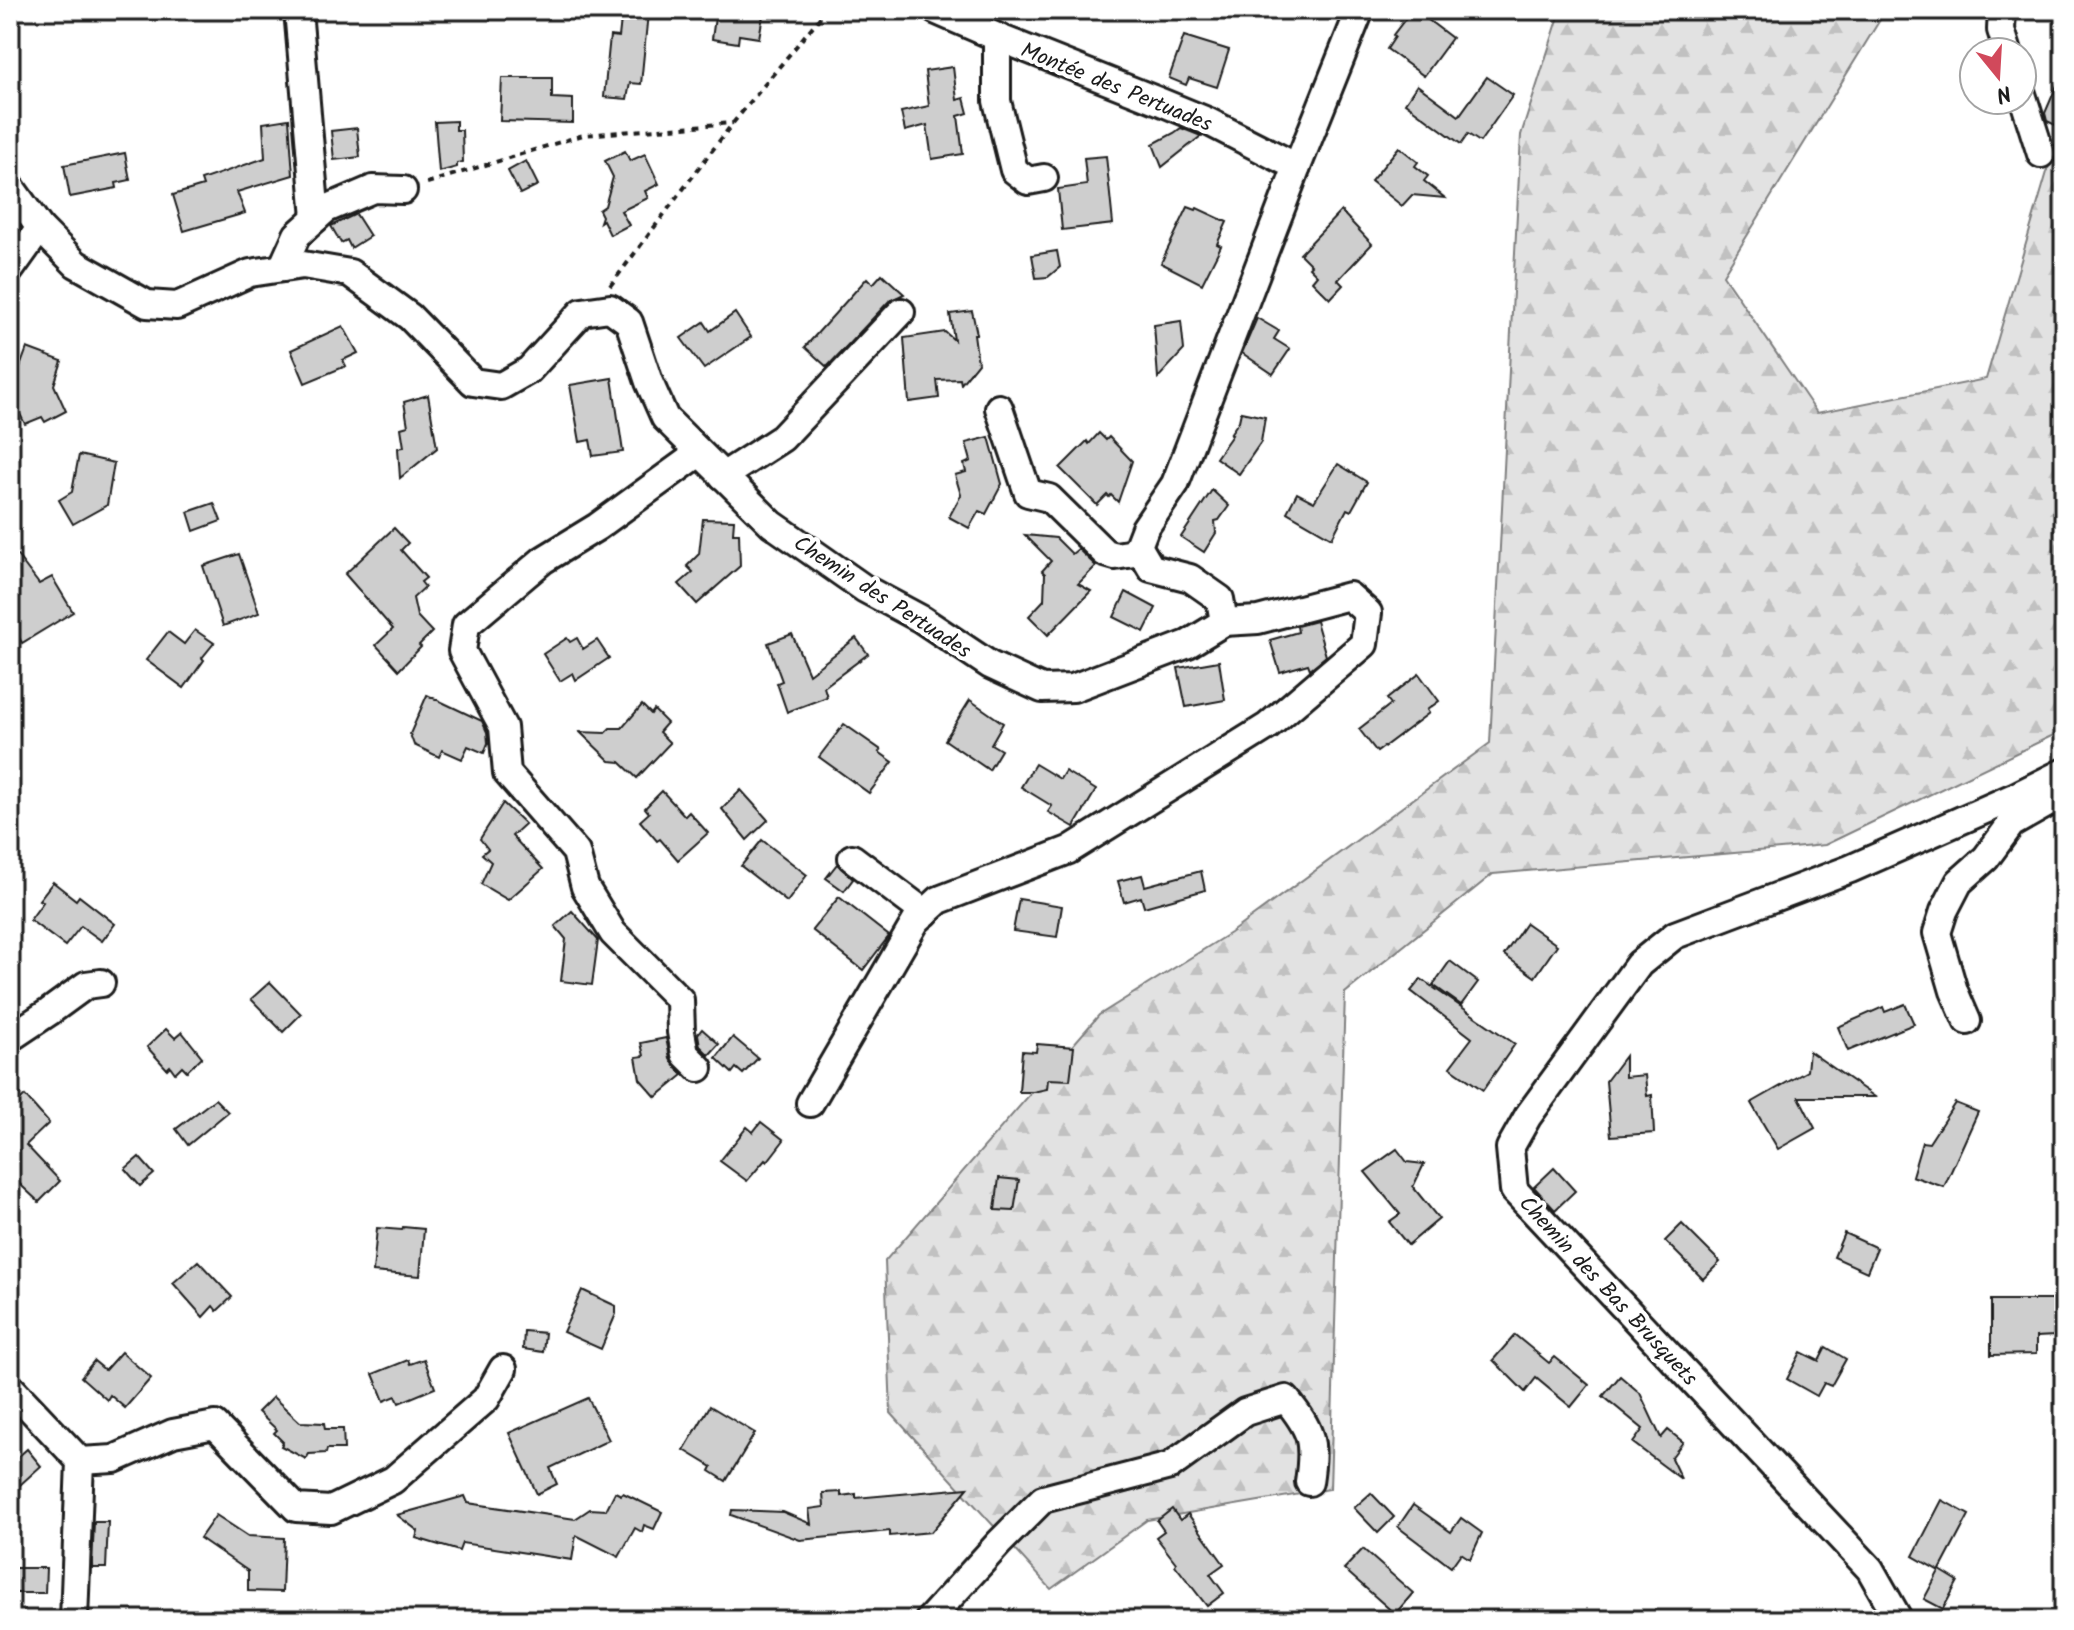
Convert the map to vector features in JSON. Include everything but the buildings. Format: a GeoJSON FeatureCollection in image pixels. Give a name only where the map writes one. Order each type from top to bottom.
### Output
{"type":"FeatureCollection","features":[{"type":"Feature","properties":{"kind":"street"},"geometry":{"type":"LineString","coordinates":[[298,10],[316,218]]}},
{"type":"Feature","properties":{"kind":"street","name":"Montée des Pertuades"},"geometry":{"type":"LineString","coordinates":[[935,10],[1172,106],[1297,167]]}},
{"type":"Feature","properties":{"kind":"street"},"geometry":{"type":"LineString","coordinates":[[810,1103],[916,921],[939,900],[1069,850],[1268,726],[1364,644],[1368,613],[1349,596],[1258,620],[1224,622],[1220,599],[1190,578],[1151,568],[1138,546],[1145,528],[1175,484],[1360,10]]}},
{"type":"Feature","properties":{"kind":"street"},"geometry":{"type":"LineString","coordinates":[[2002,10],[2003,36]]}},
{"type":"Feature","properties":{"kind":"street"},"geometry":{"type":"LineString","coordinates":[[997,37],[997,101],[1014,170],[1028,181],[1044,178]]}},
{"type":"Feature","properties":{"kind":"street"},"geometry":{"type":"LineString","coordinates":[[2029,116],[2041,154]]}},
{"type":"Feature","properties":{"kind":"street"},"geometry":{"type":"LineString","coordinates":[[10,186],[40,228],[76,264],[147,304],[177,306],[250,273],[282,268],[303,265],[350,273],[410,317],[473,382],[501,386],[529,370],[582,312],[593,311]]}},
{"type":"Feature","properties":{"kind":"street"},"geometry":{"type":"LineString","coordinates":[[282,268],[297,235],[326,209],[373,189],[403,190]]}},
{"type":"Feature","properties":{"kind":"street"},"geometry":{"type":"LineString","coordinates":[[10,270],[40,228]]}},
{"type":"Feature","properties":{"kind":"street","name":"Chemin des Pertuades"},"geometry":{"type":"LineString","coordinates":[[593,311],[610,308],[629,322],[665,418],[772,524],[865,589],[921,619],[990,665],[1042,689],[1073,688],[1188,644],[1224,622]]}},
{"type":"Feature","properties":{"kind":"street"},"geometry":{"type":"LineString","coordinates":[[723,476],[782,438],[901,312]]}},
{"type":"Feature","properties":{"kind":"street"},"geometry":{"type":"LineString","coordinates":[[999,408],[1028,493],[1049,498],[1105,553],[1115,556],[1141,552]]}},
{"type":"Feature","properties":{"kind":"street"},"geometry":{"type":"LineString","coordinates":[[699,453],[597,527],[532,569],[466,625],[462,651],[503,727],[507,773],[576,852],[585,887],[613,933],[680,1000],[685,1054],[699,1068]]}},
{"type":"Feature","properties":{"kind":"street","name":"Chemin des Bas Brusquets"},"geometry":{"type":"LineString","coordinates":[[1899,1620],[1870,1569],[1514,1190],[1510,1148],[1528,1116],[1639,964],[1675,935],[1850,869],[2064,772]]}},
{"type":"Feature","properties":{"kind":"street"},"geometry":{"type":"LineString","coordinates":[[1967,1021],[1954,991],[1937,933],[1944,911],[1959,882],[1986,858],[2011,824],[2064,794]]}},
{"type":"Feature","properties":{"kind":"street"},"geometry":{"type":"LineString","coordinates":[[852,858],[925,913]]}},
{"type":"Feature","properties":{"kind":"street"},"geometry":{"type":"LineString","coordinates":[[10,1038],[86,985],[101,983]]}},
{"type":"Feature","properties":{"kind":"street"},"geometry":{"type":"LineString","coordinates":[[80,1461],[114,1459],[173,1433],[215,1425],[296,1508],[331,1510],[393,1480],[486,1399],[503,1369]]}},
{"type":"Feature","properties":{"kind":"street"},"geometry":{"type":"LineString","coordinates":[[10,1387],[80,1461],[74,1620]]}},
{"type":"Feature","properties":{"kind":"street"},"geometry":{"type":"LineString","coordinates":[[929,1620],[1043,1499],[1170,1466],[1245,1412],[1286,1399],[1305,1423],[1314,1454],[1309,1482]]}},
{"type":"Feature","properties":{"kind":"path"},"geometry":{"type":"LineString","coordinates":[[593,311],[733,123],[826,10]]}},
{"type":"Feature","properties":{"kind":"path"},"geometry":{"type":"LineString","coordinates":[[403,190],[583,135],[733,123]]}},
{"type":"Feature","properties":{"kind":"green space"},"geometry":{"type":"Polygon","coordinates":[[[1561,10],[1886,10],[1723,275],[1817,413],[1986,379],[2055,145],[2064,126],[2064,730],[1825,845],[1493,874],[1345,993],[1330,1489],[1147,1520],[1051,1589],[891,1413],[885,1261],[1099,1015],[1230,933],[1490,743],[1521,135],[1561,10]]]}}]}
